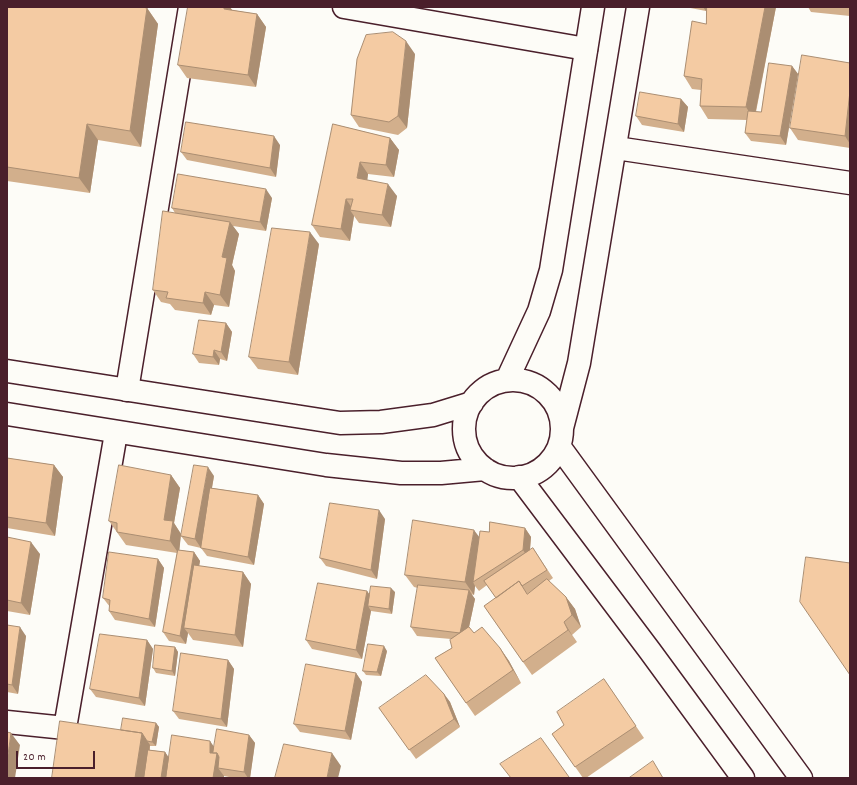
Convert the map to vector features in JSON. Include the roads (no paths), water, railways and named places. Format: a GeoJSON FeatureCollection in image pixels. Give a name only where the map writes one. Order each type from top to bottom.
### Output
{"type":"FeatureCollection","features":[{"type":"Feature","properties":{"kind":"main road"},"geometry":{"type":"LineString","coordinates":[[127,390],[190,7]]}},
{"type":"Feature","properties":{"kind":"main road"},"geometry":{"type":"LineString","coordinates":[[344,7],[586,49]]}},
{"type":"Feature","properties":{"kind":"main road"},"geometry":{"type":"LineString","coordinates":[[507,380],[539,311],[551,270],[593,7]]}},
{"type":"Feature","properties":{"kind":"main road"},"geometry":{"type":"LineString","coordinates":[[638,7],[616,148],[579,363],[560,437],[552,458],[540,470],[526,476],[510,478],[494,474],[485,469],[470,454],[464,438],[464,423],[472,403],[478,394],[491,385],[507,380],[529,383],[538,387],[551,398],[559,412],[560,437],[801,778]]}},
{"type":"Feature","properties":{"kind":"main road"},"geometry":{"type":"LineString","coordinates":[[616,148],[850,184]]}},
{"type":"Feature","properties":{"kind":"main road"},"geometry":{"type":"LineString","coordinates":[[7,371],[340,423],[381,422],[433,415],[472,403]]}},
{"type":"Feature","properties":{"kind":"main road"},"geometry":{"type":"LineString","coordinates":[[7,414],[326,465],[401,473],[441,473],[485,469]]}},
{"type":"Feature","properties":{"kind":"main road"},"geometry":{"type":"LineString","coordinates":[[7,722],[65,728],[116,432]]}},
{"type":"Feature","properties":{"kind":"main road"},"geometry":{"type":"LineString","coordinates":[[519,477],[650,651],[743,778]]}}]}
